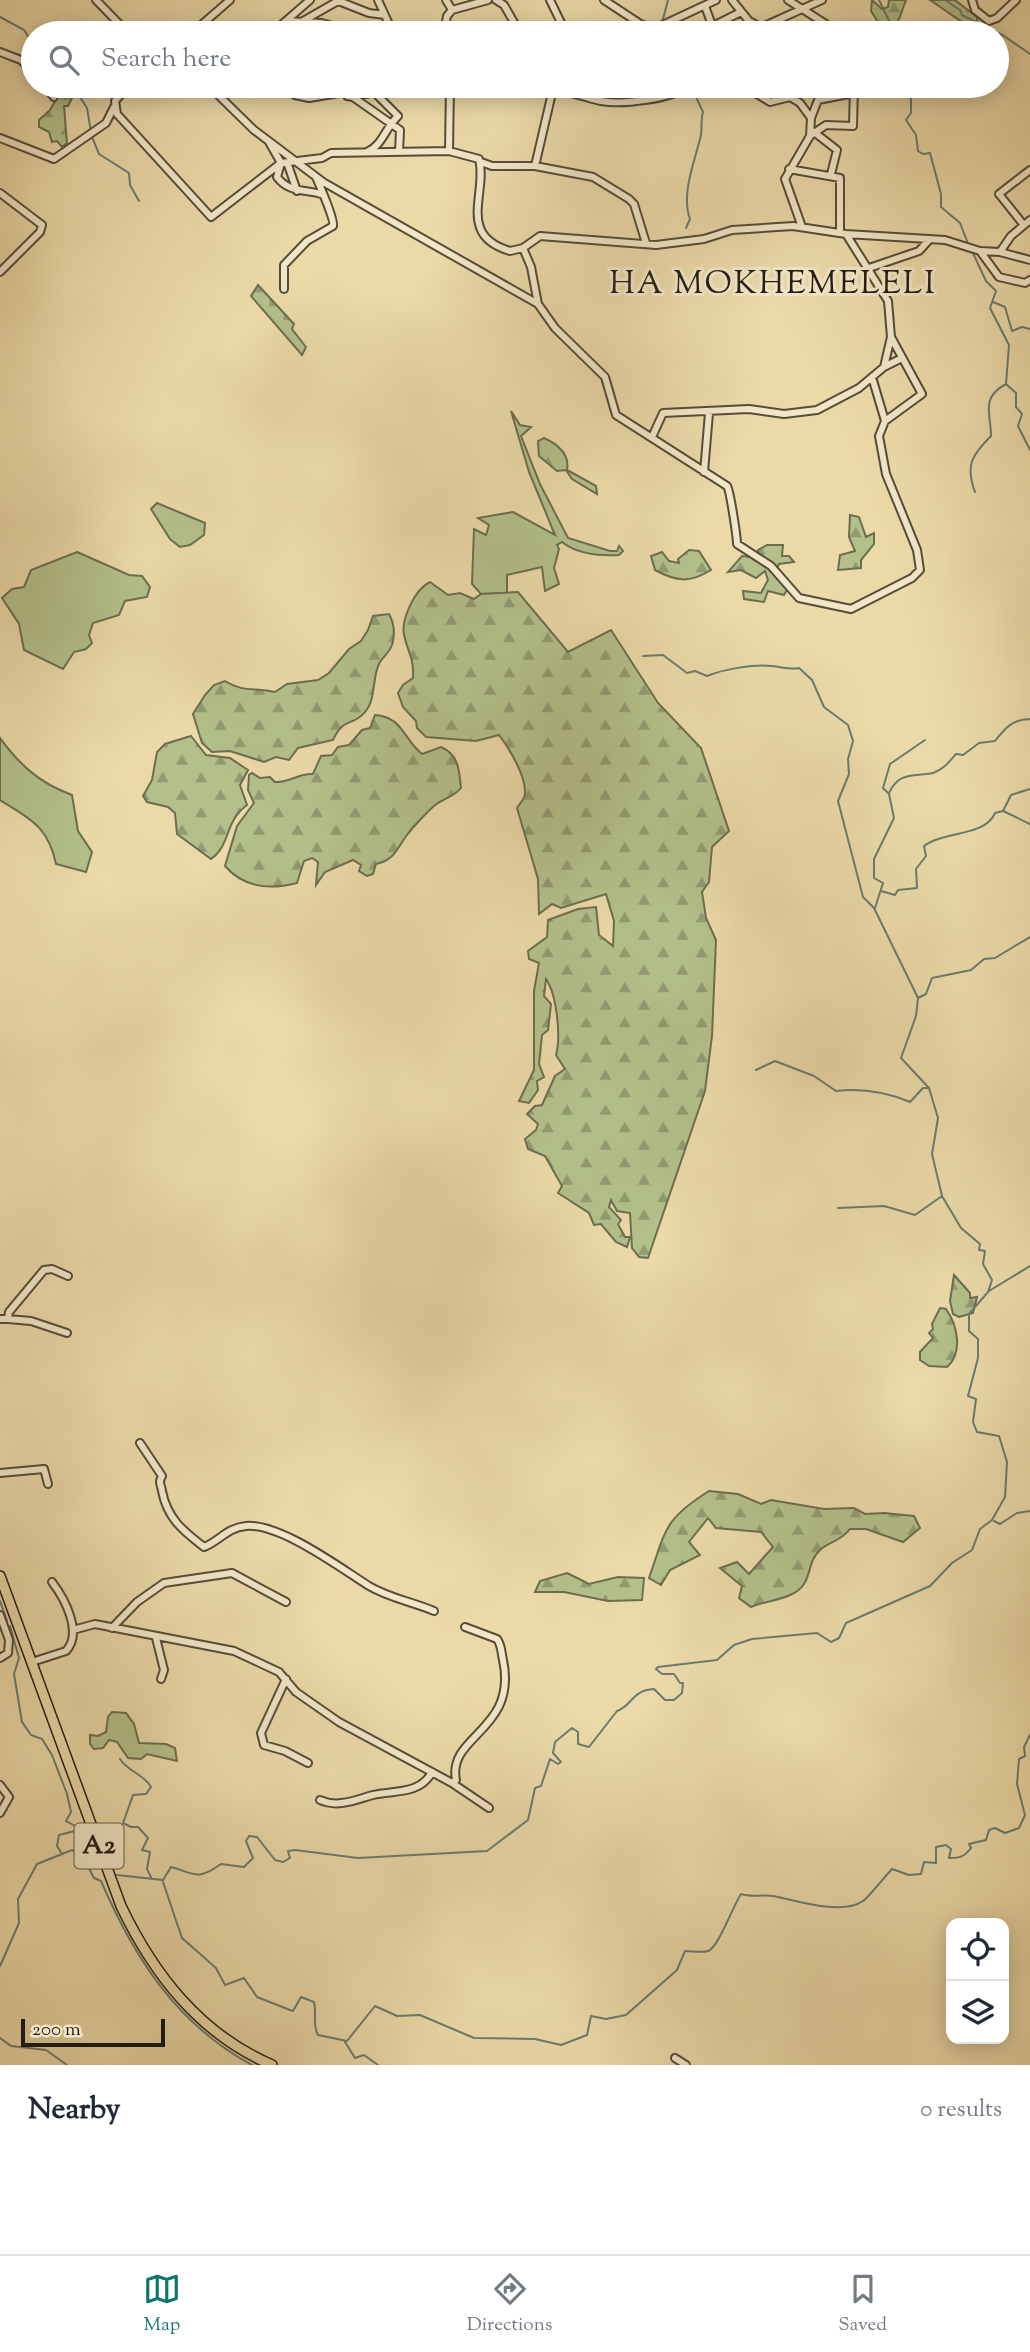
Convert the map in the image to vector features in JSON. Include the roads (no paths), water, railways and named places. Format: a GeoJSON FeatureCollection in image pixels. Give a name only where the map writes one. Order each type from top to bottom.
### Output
{"type":"FeatureCollection","features":[{"type":"Feature","properties":{"kind":"main road","name":"A2"},"geometry":{"type":"LineString","coordinates":[[0,1576],[121,1906],[142,1948],[190,2010],[235,2045],[271,2065]]}},
{"type":"Feature","properties":{"kind":"street"},"geometry":{"type":"LineString","coordinates":[[96,0],[116,21]]}},
{"type":"Feature","properties":{"kind":"street"},"geometry":{"type":"LineString","coordinates":[[206,21],[230,0]]}},
{"type":"Feature","properties":{"kind":"street"},"geometry":{"type":"LineString","coordinates":[[288,21],[310,0]]}},
{"type":"Feature","properties":{"kind":"street"},"geometry":{"type":"LineString","coordinates":[[303,21],[338,0],[369,13],[385,15]]}},
{"type":"Feature","properties":{"kind":"street"},"geometry":{"type":"LineString","coordinates":[[378,0],[388,21]]}},
{"type":"Feature","properties":{"kind":"street"},"geometry":{"type":"LineString","coordinates":[[446,0],[452,10]]}},
{"type":"Feature","properties":{"kind":"street"},"geometry":{"type":"LineString","coordinates":[[446,21],[452,10],[488,0]]}},
{"type":"Feature","properties":{"kind":"street"},"geometry":{"type":"LineString","coordinates":[[496,0],[504,5],[513,21]]}},
{"type":"Feature","properties":{"kind":"street"},"geometry":{"type":"LineString","coordinates":[[550,0],[560,21]]}},
{"type":"Feature","properties":{"kind":"street"},"geometry":{"type":"LineString","coordinates":[[604,0],[637,21]]}},
{"type":"Feature","properties":{"kind":"street"},"geometry":{"type":"LineString","coordinates":[[672,21],[716,0]]}},
{"type":"Feature","properties":{"kind":"street"},"geometry":{"type":"LineString","coordinates":[[732,0],[751,21]]}},
{"type":"Feature","properties":{"kind":"street"},"geometry":{"type":"LineString","coordinates":[[788,0],[822,21]]}},
{"type":"Feature","properties":{"kind":"street"},"geometry":{"type":"LineString","coordinates":[[771,21],[822,0]]}},
{"type":"Feature","properties":{"kind":"street"},"geometry":{"type":"LineString","coordinates":[[972,0],[975,10],[989,21],[997,18],[1016,0]]}},
{"type":"Feature","properties":{"kind":"street"},"geometry":{"type":"LineString","coordinates":[[705,6],[710,21]]}},
{"type":"Feature","properties":{"kind":"street"},"geometry":{"type":"LineString","coordinates":[[725,21],[741,12]]}},
{"type":"Feature","properties":{"kind":"street"},"geometry":{"type":"LineString","coordinates":[[0,52],[21,60]]}},
{"type":"Feature","properties":{"kind":"street"},"geometry":{"type":"LineString","coordinates":[[0,138],[54,159],[106,123],[118,98]]}},
{"type":"Feature","properties":{"kind":"street"},"geometry":{"type":"LineString","coordinates":[[222,98],[269,142],[316,175],[431,246],[538,304]]}},
{"type":"Feature","properties":{"kind":"street"},"geometry":{"type":"LineString","coordinates":[[354,98],[400,130],[399,152]]}},
{"type":"Feature","properties":{"kind":"street"},"geometry":{"type":"LineString","coordinates":[[364,153],[382,140],[390,123],[398,116],[380,98]]}},
{"type":"Feature","properties":{"kind":"street"},"geometry":{"type":"LineString","coordinates":[[449,151],[450,98]]}},
{"type":"Feature","properties":{"kind":"street"},"geometry":{"type":"LineString","coordinates":[[534,166],[551,98]]}},
{"type":"Feature","properties":{"kind":"street"},"geometry":{"type":"LineString","coordinates":[[589,98],[604,102],[631,102],[649,98]]}},
{"type":"Feature","properties":{"kind":"street"},"geometry":{"type":"LineString","coordinates":[[764,98],[770,102],[786,98]]}},
{"type":"Feature","properties":{"kind":"street"},"geometry":{"type":"LineString","coordinates":[[791,98],[808,110],[812,134]]}},
{"type":"Feature","properties":{"kind":"street"},"geometry":{"type":"LineString","coordinates":[[811,118],[821,98]]}},
{"type":"Feature","properties":{"kind":"street"},"geometry":{"type":"LineString","coordinates":[[802,227],[785,178],[812,134],[833,123],[853,125],[854,98]]}},
{"type":"Feature","properties":{"kind":"street"},"geometry":{"type":"LineString","coordinates":[[114,107],[124,122],[211,217],[284,164],[316,159],[331,153],[449,151],[473,155],[492,166],[534,166],[593,177],[634,204],[646,243]]}},
{"type":"Feature","properties":{"kind":"street"},"geometry":{"type":"LineString","coordinates":[[812,134],[837,150],[831,174]]}},
{"type":"Feature","properties":{"kind":"street"},"geometry":{"type":"LineString","coordinates":[[269,142],[284,164],[297,191]]}},
{"type":"Feature","properties":{"kind":"street"},"geometry":{"type":"LineString","coordinates":[[308,169],[316,159]]}},
{"type":"Feature","properties":{"kind":"street"},"geometry":{"type":"LineString","coordinates":[[481,162],[477,192],[481,230],[504,249],[517,251],[540,236],[683,243],[733,230],[802,227],[843,234],[930,239],[980,251],[1000,252],[1030,261]]}},
{"type":"Feature","properties":{"kind":"street"},"geometry":{"type":"LineString","coordinates":[[284,164],[277,177],[297,191],[321,194]]}},
{"type":"Feature","properties":{"kind":"street"},"geometry":{"type":"LineString","coordinates":[[789,169],[840,177],[843,234],[869,268],[868,273],[888,301],[891,337],[884,367]]}},
{"type":"Feature","properties":{"kind":"street"},"geometry":{"type":"LineString","coordinates":[[1023,224],[999,194],[1030,170]]}},
{"type":"Feature","properties":{"kind":"street"},"geometry":{"type":"LineString","coordinates":[[284,289],[284,265],[307,241],[334,226],[334,216],[321,194],[316,175]]}},
{"type":"Feature","properties":{"kind":"street"},"geometry":{"type":"LineString","coordinates":[[0,193],[42,225],[40,232],[0,272]]}},
{"type":"Feature","properties":{"kind":"street"},"geometry":{"type":"LineString","coordinates":[[1000,252],[1023,224],[1030,220]]}},
{"type":"Feature","properties":{"kind":"street"},"geometry":{"type":"LineString","coordinates":[[869,268],[919,251],[930,239]]}},
{"type":"Feature","properties":{"kind":"street"},"geometry":{"type":"LineString","coordinates":[[523,248],[531,267],[538,304],[555,328],[606,377],[616,415],[730,490],[737,544],[771,566],[799,598],[851,609],[912,578],[920,570],[917,550],[886,474],[879,436],[885,421],[922,394],[916,377],[891,337]]}},
{"type":"Feature","properties":{"kind":"street"},"geometry":{"type":"LineString","coordinates":[[980,251],[999,277],[1025,283],[1030,279]]}},
{"type":"Feature","properties":{"kind":"street"},"geometry":{"type":"LineString","coordinates":[[652,437],[663,413],[709,413],[749,409],[784,414],[817,411],[902,358]]}},
{"type":"Feature","properties":{"kind":"street"},"geometry":{"type":"LineString","coordinates":[[872,377],[885,421]]}},
{"type":"Feature","properties":{"kind":"street"},"geometry":{"type":"LineString","coordinates":[[705,472],[709,413]]}},
{"type":"Feature","properties":{"kind":"street"},"geometry":{"type":"LineString","coordinates":[[4,1319],[44,1270],[52,1269],[68,1276]]}},
{"type":"Feature","properties":{"kind":"street"},"geometry":{"type":"LineString","coordinates":[[4,1319],[31,1321],[67,1333]]}},
{"type":"Feature","properties":{"kind":"street"},"geometry":{"type":"LineString","coordinates":[[140,1443],[162,1476],[159,1482],[163,1503],[173,1520],[204,1547],[228,1530],[248,1526],[275,1530],[292,1536],[312,1552],[370,1587],[434,1611]]}},
{"type":"Feature","properties":{"kind":"street"},"geometry":{"type":"LineString","coordinates":[[0,1473],[44,1469],[48,1484]]}},
{"type":"Feature","properties":{"kind":"street"},"geometry":{"type":"LineString","coordinates":[[112,1628],[137,1602],[164,1583],[203,1579],[223,1573],[232,1573],[286,1602]]}},
{"type":"Feature","properties":{"kind":"street"},"geometry":{"type":"LineString","coordinates":[[32,1662],[66,1650],[71,1645],[73,1630],[70,1610],[52,1583]]}},
{"type":"Feature","properties":{"kind":"street"},"geometry":{"type":"LineString","coordinates":[[0,1615],[9,1646],[8,1653],[0,1658]]}},
{"type":"Feature","properties":{"kind":"street"},"geometry":{"type":"LineString","coordinates":[[2,1625],[16,1620]]}},
{"type":"Feature","properties":{"kind":"street"},"geometry":{"type":"LineString","coordinates":[[73,1630],[95,1624],[156,1638],[198,1642],[234,1651],[279,1672],[296,1692],[339,1722],[452,1783],[489,1808]]}},
{"type":"Feature","properties":{"kind":"street"},"geometry":{"type":"LineString","coordinates":[[452,1783],[456,1780],[453,1766],[459,1755],[498,1712],[507,1675],[497,1639],[465,1627]]}},
{"type":"Feature","properties":{"kind":"street"},"geometry":{"type":"LineString","coordinates":[[156,1638],[164,1670],[161,1679]]}},
{"type":"Feature","properties":{"kind":"street"},"geometry":{"type":"LineString","coordinates":[[285,1679],[261,1733],[264,1745],[285,1751],[308,1763]]}},
{"type":"Feature","properties":{"kind":"street"},"geometry":{"type":"LineString","coordinates":[[320,1800],[350,1804],[375,1795],[410,1790],[428,1780],[432,1772]]}},
{"type":"Feature","properties":{"kind":"street"},"geometry":{"type":"LineString","coordinates":[[0,1785],[9,1797],[0,1813]]}},
{"type":"Feature","properties":{"kind":"street"},"geometry":{"type":"LineString","coordinates":[[675,2058],[686,2065]]}},
{"type":"Feature","properties":{"kind":"waterway"},"geometry":{"type":"LineString","coordinates":[[663,21],[668,0]]}},
{"type":"Feature","properties":{"kind":"waterway"},"geometry":{"type":"LineString","coordinates":[[879,0],[889,21]]}},
{"type":"Feature","properties":{"kind":"waterway"},"geometry":{"type":"LineString","coordinates":[[945,0],[960,10],[962,15],[974,21]]}},
{"type":"Feature","properties":{"kind":"waterway"},"geometry":{"type":"LineString","coordinates":[[0,17],[21,28]]}},
{"type":"Feature","properties":{"kind":"waterway"},"geometry":{"type":"LineString","coordinates":[[1009,39],[1030,54]]}},
{"type":"Feature","properties":{"kind":"waterway"},"geometry":{"type":"LineString","coordinates":[[81,98],[87,108],[91,132]]}},
{"type":"Feature","properties":{"kind":"waterway"},"geometry":{"type":"LineString","coordinates":[[686,228],[690,219],[688,189],[701,136],[703,112],[697,98]]}},
{"type":"Feature","properties":{"kind":"waterway"},"geometry":{"type":"LineString","coordinates":[[911,98],[911,113],[906,120],[916,135],[918,151],[923,154],[930,153],[941,194],[941,207],[960,223],[969,246]]}},
{"type":"Feature","properties":{"kind":"waterway"},"geometry":{"type":"LineString","coordinates":[[92,137],[99,154],[129,173],[130,185],[139,201]]}},
{"type":"Feature","properties":{"kind":"waterway"},"geometry":{"type":"LineString","coordinates":[[972,251],[986,281],[996,291],[990,308],[1009,345],[1006,384],[1016,393],[1016,407],[1022,414],[1018,426],[1030,450]]}},
{"type":"Feature","properties":{"kind":"waterway"},"geometry":{"type":"LineString","coordinates":[[993,302],[1005,307],[1012,331],[1022,327],[1030,329]]}},
{"type":"Feature","properties":{"kind":"waterway"},"geometry":{"type":"LineString","coordinates":[[975,492],[971,475],[972,461],[991,436],[990,401],[998,389],[1006,384]]}},
{"type":"Feature","properties":{"kind":"waterway"},"geometry":{"type":"LineString","coordinates":[[117,1875],[163,1880],[171,1867],[191,1874],[207,1873],[221,1864],[244,1867],[253,1858],[246,1841],[249,1836],[257,1837],[275,1860],[283,1862],[290,1858],[288,1851],[295,1850],[358,1858],[487,1851],[528,1820],[535,1788],[541,1786],[550,1759],[558,1764],[561,1762],[553,1753],[555,1742],[572,1728],[578,1732],[578,1744],[589,1747],[617,1711],[641,1692],[654,1689],[665,1700],[674,1700],[682,1693],[683,1683],[680,1683],[674,1674],[662,1674],[656,1669],[658,1667],[717,1660],[734,1645],[752,1639],[817,1633],[831,1642],[839,1638],[846,1623],[930,1586],[952,1563],[972,1550],[980,1529],[992,1520],[1005,1497],[1007,1462],[999,1436],[977,1432],[973,1422],[976,1399],[968,1396],[978,1358],[978,1339],[969,1331],[969,1314],[988,1292],[992,1280],[983,1264],[985,1251],[979,1250],[980,1244],[961,1228],[942,1196],[932,1154],[938,1118],[929,1088],[901,1058],[916,1016],[918,998],[874,908],[863,897],[838,801],[849,774],[848,759],[853,741],[848,725],[824,707],[812,680],[799,668],[748,666],[707,676],[695,671],[687,673],[663,655],[643,656]]}},
{"type":"Feature","properties":{"kind":"waterway"},"geometry":{"type":"LineString","coordinates":[[889,793],[902,778],[937,772],[956,754],[963,755],[979,743],[995,741],[1010,725],[1030,719]]}},
{"type":"Feature","properties":{"kind":"waterway"},"geometry":{"type":"LineString","coordinates":[[875,908],[883,883],[874,878],[874,859],[894,818],[889,794],[883,788],[890,764],[925,740]]}},
{"type":"Feature","properties":{"kind":"waterway"},"geometry":{"type":"LineString","coordinates":[[1003,811],[1011,795],[1030,789]]}},
{"type":"Feature","properties":{"kind":"waterway"},"geometry":{"type":"LineString","coordinates":[[881,891],[895,895],[898,890],[917,888],[916,869],[926,856],[924,846],[932,841],[973,830],[990,821],[995,813],[1003,811],[1030,824]]}},
{"type":"Feature","properties":{"kind":"waterway"},"geometry":{"type":"LineString","coordinates":[[918,998],[926,994],[932,978],[971,970],[984,959],[995,958],[1030,937]]}},
{"type":"Feature","properties":{"kind":"waterway"},"geometry":{"type":"LineString","coordinates":[[756,1070],[775,1061],[814,1076],[836,1091],[874,1092],[910,1102],[923,1088],[929,1088]]}},
{"type":"Feature","properties":{"kind":"waterway"},"geometry":{"type":"LineString","coordinates":[[838,1208],[884,1206],[915,1215],[942,1196]]}},
{"type":"Feature","properties":{"kind":"waterway"},"geometry":{"type":"LineString","coordinates":[[989,1291],[1030,1266]]}},
{"type":"Feature","properties":{"kind":"waterway"},"geometry":{"type":"LineString","coordinates":[[994,1521],[1000,1524],[1017,1513],[1030,1511]]}},
{"type":"Feature","properties":{"kind":"waterway"},"geometry":{"type":"LineString","coordinates":[[0,1601],[7,1621]]}},
{"type":"Feature","properties":{"kind":"waterway"},"geometry":{"type":"LineString","coordinates":[[10,1626],[19,1658],[14,1674],[22,1722],[31,1735],[42,1739],[52,1755],[71,1812],[66,1821],[75,1826],[75,1831],[59,1835],[57,1846],[62,1854]]}},
{"type":"Feature","properties":{"kind":"waterway"},"geometry":{"type":"LineString","coordinates":[[163,1882],[182,1938],[216,1968],[225,1985],[244,1978],[257,1997],[293,2011],[301,1997],[314,2002],[318,2035],[347,2041],[375,2006],[397,2016],[420,2015],[474,2038],[535,2039],[561,2045],[587,2035],[591,2016],[606,2019],[626,2015],[677,1970],[685,1951],[706,1952],[712,1948],[741,1894],[773,1896],[831,1907],[854,1905],[865,1899],[892,1869],[909,1875],[921,1874],[924,1862],[936,1863],[936,1847],[946,1845],[951,1849],[949,1858],[959,1857],[971,1848],[969,1844],[986,1840],[989,1830],[995,1828],[1005,1833],[1019,1828],[1025,1815],[1017,1784],[1019,1759],[1025,1756],[1024,1747],[1030,1735]]}},
{"type":"Feature","properties":{"kind":"waterway"},"geometry":{"type":"LineString","coordinates":[[120,1759],[151,1787],[146,1794],[133,1795],[123,1823],[138,1827],[148,1838],[142,1850],[150,1852],[147,1869],[151,1877]]}},
{"type":"Feature","properties":{"kind":"waterway"},"geometry":{"type":"LineString","coordinates":[[0,1966],[19,1923],[18,1899],[37,1864],[72,1850],[83,1857],[94,1878],[101,1881],[128,1936],[160,1986],[201,2030],[252,2065]]}},
{"type":"Feature","properties":{"kind":"waterway"},"geometry":{"type":"LineString","coordinates":[[0,2038],[11,2046],[46,2050],[67,2065]]}},
{"type":"Feature","properties":{"kind":"waterway"},"geometry":{"type":"LineString","coordinates":[[345,2042],[355,2058],[364,2055],[378,2065]]}},
{"type":"Feature","properties":{"kind":"district","name":"HA MOKHEMELELI"},"geometry":{"type":"Point","coordinates":[773,285]}}]}
